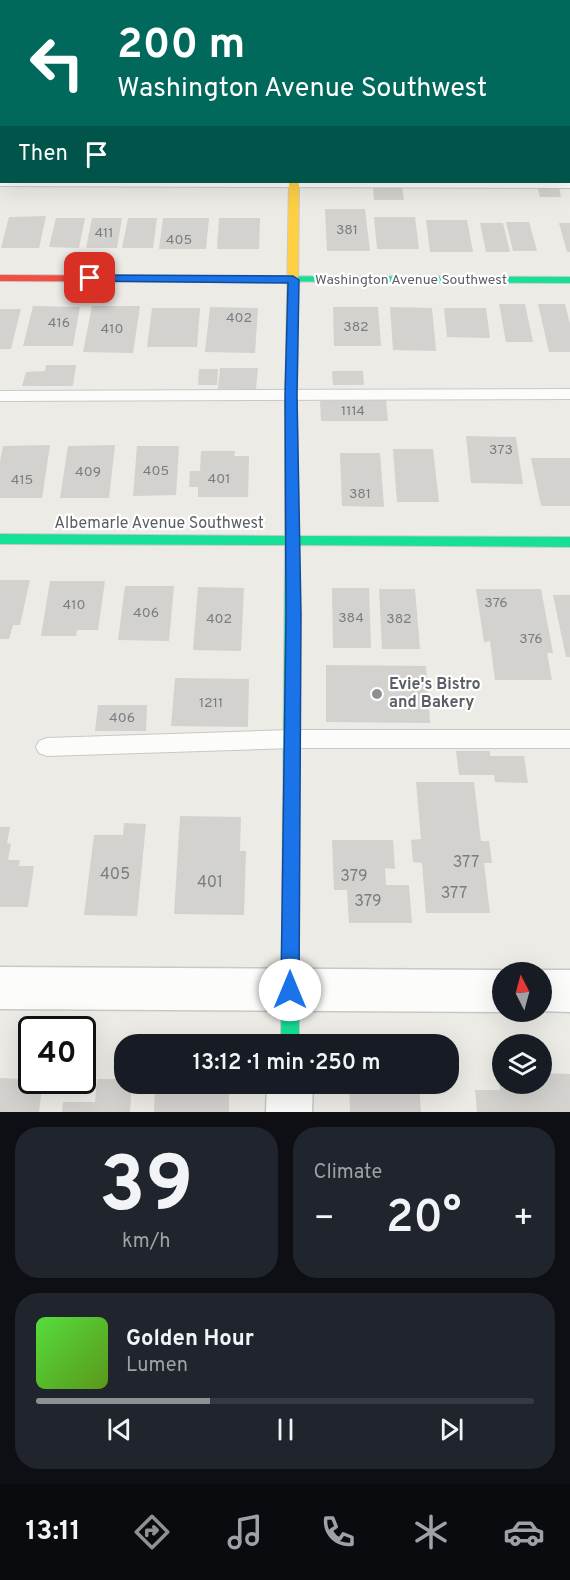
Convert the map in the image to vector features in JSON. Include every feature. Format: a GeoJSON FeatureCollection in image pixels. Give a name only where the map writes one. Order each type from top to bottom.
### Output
{"type":"FeatureCollection","features":[{"type":"Feature","properties":{"kind":"street"},"geometry":{"type":"LineString","coordinates":[[290,1034],[293,541],[291,395],[294,183]]}},
{"type":"Feature","properties":{"kind":"street","name":"Washington Avenue Southwest"},"geometry":{"type":"LineString","coordinates":[[0,278],[570,280]]}},
{"type":"Feature","properties":{"kind":"street","name":"Albemarle Avenue Southwest"},"geometry":{"type":"LineString","coordinates":[[0,539],[570,542]]}},
{"type":"Feature","properties":{"kind":"street"},"geometry":{"type":"LineString","coordinates":[[0,988],[492,991]]}},
{"type":"Feature","properties":{"kind":"street"},"geometry":{"type":"LineString","coordinates":[[552,991],[570,991]]}},
{"type":"Feature","properties":{"kind":"street"},"geometry":{"type":"LineString","coordinates":[[290,1094],[290,1112]]}},
{"type":"Feature","properties":{"kind":"lane"},"geometry":{"type":"LineString","coordinates":[[432,183],[570,184]]}},
{"type":"Feature","properties":{"kind":"lane"},"geometry":{"type":"LineString","coordinates":[[0,396],[570,394]]}},
{"type":"Feature","properties":{"kind":"lane"},"geometry":{"type":"LineString","coordinates":[[47,747],[291,739],[570,739]]}},
{"type":"Feature","properties":{"kind":"building"},"geometry":{"type":"Polygon","coordinates":[[[537,186],[559,187],[561,197],[540,197],[537,186]]]}},
{"type":"Feature","properties":{"kind":"building"},"geometry":{"type":"Polygon","coordinates":[[[373,187],[402,187],[404,200],[374,200],[373,187]]]}},
{"type":"Feature","properties":{"kind":"building"},"geometry":{"type":"Polygon","coordinates":[[[325,209],[365,209],[370,251],[327,251],[325,209]]]}},
{"type":"Feature","properties":{"kind":"building"},"geometry":{"type":"Polygon","coordinates":[[[46,216],[39,248],[1,248],[9,217],[46,216]]]}},
{"type":"Feature","properties":{"kind":"building"},"geometry":{"type":"Polygon","coordinates":[[[374,217],[415,217],[419,249],[377,249],[374,217]]]}},
{"type":"Feature","properties":{"kind":"building"},"geometry":{"type":"Polygon","coordinates":[[[56,218],[85,218],[79,248],[49,247],[56,218]]]}},
{"type":"Feature","properties":{"kind":"building"},"geometry":{"type":"Polygon","coordinates":[[[92,218],[122,218],[117,248],[86,248],[92,218]]]}},
{"type":"Feature","properties":{"kind":"building"},"geometry":{"type":"Polygon","coordinates":[[[128,218],[157,218],[153,248],[122,248],[128,218]]]}},
{"type":"Feature","properties":{"kind":"building"},"geometry":{"type":"Polygon","coordinates":[[[163,218],[209,218],[206,249],[159,249],[163,218]]]}},
{"type":"Feature","properties":{"kind":"building"},"geometry":{"type":"Polygon","coordinates":[[[219,218],[260,218],[259,249],[217,249],[219,218]]]}},
{"type":"Feature","properties":{"kind":"building"},"geometry":{"type":"Polygon","coordinates":[[[426,220],[467,220],[473,252],[430,252],[426,220]]]}},
{"type":"Feature","properties":{"kind":"building"},"geometry":{"type":"Polygon","coordinates":[[[506,222],[529,222],[537,251],[513,251],[506,222]]]}},
{"type":"Feature","properties":{"kind":"building"},"geometry":{"type":"Polygon","coordinates":[[[480,223],[503,223],[510,252],[486,252],[480,223]]]}},
{"type":"Feature","properties":{"kind":"building"},"geometry":{"type":"Polygon","coordinates":[[[559,223],[570,223],[570,252],[567,252],[559,223]]]}},
{"type":"Feature","properties":{"kind":"building"},"geometry":{"type":"Polygon","coordinates":[[[499,304],[525,304],[533,342],[506,342],[499,304]]]}},
{"type":"Feature","properties":{"kind":"building"},"geometry":{"type":"Polygon","coordinates":[[[538,304],[565,304],[570,324],[570,352],[549,352],[538,304]]]}},
{"type":"Feature","properties":{"kind":"building"},"geometry":{"type":"Polygon","coordinates":[[[33,306],[80,307],[73,346],[23,346],[33,306]]]}},
{"type":"Feature","properties":{"kind":"building"},"geometry":{"type":"Polygon","coordinates":[[[92,306],[140,306],[133,353],[83,352],[92,306]]]}},
{"type":"Feature","properties":{"kind":"building"},"geometry":{"type":"Polygon","coordinates":[[[210,307],[258,308],[255,353],[205,352],[210,307]]]}},
{"type":"Feature","properties":{"kind":"building"},"geometry":{"type":"Polygon","coordinates":[[[333,307],[378,307],[381,346],[334,346],[333,307]]]}},
{"type":"Feature","properties":{"kind":"building"},"geometry":{"type":"Polygon","coordinates":[[[390,307],[432,308],[436,351],[393,350],[390,307]]]}},
{"type":"Feature","properties":{"kind":"building"},"geometry":{"type":"Polygon","coordinates":[[[152,308],[200,308],[197,347],[147,347],[152,308]]]}},
{"type":"Feature","properties":{"kind":"building"},"geometry":{"type":"Polygon","coordinates":[[[444,308],[486,308],[490,338],[447,337],[444,308]]]}},
{"type":"Feature","properties":{"kind":"building"},"geometry":{"type":"Polygon","coordinates":[[[0,309],[21,309],[11,349],[0,349],[0,309]]]}},
{"type":"Feature","properties":{"kind":"building"},"geometry":{"type":"Polygon","coordinates":[[[46,365],[76,365],[73,386],[22,386],[26,372],[45,371],[46,365]]]}},
{"type":"Feature","properties":{"kind":"building"},"geometry":{"type":"Polygon","coordinates":[[[220,368],[258,368],[256,389],[218,389],[220,368]]]}},
{"type":"Feature","properties":{"kind":"building"},"geometry":{"type":"Polygon","coordinates":[[[199,369],[218,369],[217,385],[198,385],[199,369]]]}},
{"type":"Feature","properties":{"kind":"building"},"geometry":{"type":"Polygon","coordinates":[[[332,371],[363,371],[364,385],[333,385],[332,371]]]}},
{"type":"Feature","properties":{"kind":"building"},"geometry":{"type":"Polygon","coordinates":[[[386,400],[388,421],[321,421],[320,401],[386,400]]]}},
{"type":"Feature","properties":{"kind":"building"},"geometry":{"type":"Polygon","coordinates":[[[466,436],[516,437],[523,484],[471,483],[466,436]]]}},
{"type":"Feature","properties":{"kind":"building"},"geometry":{"type":"Polygon","coordinates":[[[50,445],[42,498],[0,498],[0,461],[3,446],[50,445]]]}},
{"type":"Feature","properties":{"kind":"building"},"geometry":{"type":"Polygon","coordinates":[[[115,445],[109,498],[60,498],[68,446],[115,445]]]}},
{"type":"Feature","properties":{"kind":"building"},"geometry":{"type":"Polygon","coordinates":[[[137,446],[179,446],[176,495],[133,496],[137,446]]]}},
{"type":"Feature","properties":{"kind":"building"},"geometry":{"type":"Polygon","coordinates":[[[393,449],[433,449],[439,502],[397,502],[393,449]]]}},
{"type":"Feature","properties":{"kind":"building"},"geometry":{"type":"Polygon","coordinates":[[[201,451],[235,451],[234,456],[249,456],[248,497],[198,497],[198,487],[189,487],[190,471],[200,471],[201,451]]]}},
{"type":"Feature","properties":{"kind":"building"},"geometry":{"type":"Polygon","coordinates":[[[340,453],[380,453],[384,507],[342,506],[340,453]]]}},
{"type":"Feature","properties":{"kind":"building"},"geometry":{"type":"Polygon","coordinates":[[[531,458],[570,458],[570,506],[541,506],[531,458]]]}},
{"type":"Feature","properties":{"kind":"building"},"geometry":{"type":"Polygon","coordinates":[[[0,580],[30,580],[20,625],[13,625],[9,639],[0,639],[0,580]]]}},
{"type":"Feature","properties":{"kind":"building"},"geometry":{"type":"Polygon","coordinates":[[[50,581],[105,581],[98,630],[77,630],[76,636],[41,636],[50,581]]]}},
{"type":"Feature","properties":{"kind":"building"},"geometry":{"type":"Polygon","coordinates":[[[125,586],[174,586],[169,641],[118,640],[125,586]]]}},
{"type":"Feature","properties":{"kind":"building"},"geometry":{"type":"Polygon","coordinates":[[[198,587],[244,588],[241,651],[193,650],[198,587]]]}},
{"type":"Feature","properties":{"kind":"building"},"geometry":{"type":"Polygon","coordinates":[[[332,588],[369,588],[371,648],[333,648],[332,588]]]}},
{"type":"Feature","properties":{"kind":"building"},"geometry":{"type":"Polygon","coordinates":[[[379,589],[415,589],[420,649],[382,649],[379,589]]]}},
{"type":"Feature","properties":{"kind":"building"},"geometry":{"type":"Polygon","coordinates":[[[476,589],[541,589],[553,653],[547,653],[552,680],[495,680],[490,641],[484,642],[476,589]]]}},
{"type":"Feature","properties":{"kind":"building"},"geometry":{"type":"Polygon","coordinates":[[[553,595],[570,595],[570,657],[566,657],[553,595]]]}},
{"type":"Feature","properties":{"kind":"building","name":"Evie's Bistro and Bakery"},"geometry":{"type":"Polygon","coordinates":[[[326,665],[426,666],[430,723],[326,722],[326,665]]]}},
{"type":"Feature","properties":{"kind":"building"},"geometry":{"type":"Polygon","coordinates":[[[175,678],[249,679],[248,727],[171,726],[175,678]]]}},
{"type":"Feature","properties":{"kind":"building"},"geometry":{"type":"Polygon","coordinates":[[[98,705],[147,705],[146,731],[95,731],[98,705]]]}},
{"type":"Feature","properties":{"kind":"building"},"geometry":{"type":"Polygon","coordinates":[[[456,751],[490,751],[490,756],[524,756],[528,783],[495,782],[494,775],[459,775],[456,751]]]}},
{"type":"Feature","properties":{"kind":"building"},"geometry":{"type":"Polygon","coordinates":[[[416,782],[474,782],[481,841],[489,841],[492,863],[484,863],[490,913],[426,913],[422,863],[413,862],[411,840],[421,839],[416,782]]]}},
{"type":"Feature","properties":{"kind":"building"},"geometry":{"type":"Polygon","coordinates":[[[180,816],[241,817],[240,851],[246,851],[244,915],[174,914],[180,816]]]}},
{"type":"Feature","properties":{"kind":"building"},"geometry":{"type":"Polygon","coordinates":[[[124,823],[146,824],[137,916],[84,915],[94,835],[123,835],[124,823]]]}},
{"type":"Feature","properties":{"kind":"building"},"geometry":{"type":"Polygon","coordinates":[[[0,827],[10,827],[7,843],[11,844],[8,860],[20,860],[19,866],[34,866],[28,907],[0,907],[0,827]]]}},
{"type":"Feature","properties":{"kind":"building"},"geometry":{"type":"Polygon","coordinates":[[[332,840],[393,840],[395,869],[385,868],[386,885],[409,885],[412,923],[349,923],[347,890],[334,890],[332,840]]]}},
{"type":"Feature","properties":{"kind":"building"},"geometry":{"type":"Polygon","coordinates":[[[552,1073],[570,1074],[570,1112],[477,1112],[475,1090],[492,1090],[492,1094],[552,1094],[552,1073]]]}},
{"type":"Feature","properties":{"kind":"building"},"geometry":{"type":"Polygon","coordinates":[[[0,1078],[18,1079],[18,1094],[41,1094],[39,1112],[0,1112],[0,1078]]]}},
{"type":"Feature","properties":{"kind":"building"},"geometry":{"type":"Polygon","coordinates":[[[97,1079],[114,1079],[114,1094],[131,1094],[130,1112],[62,1112],[63,1102],[95,1102],[97,1079]]]}},
{"type":"Feature","properties":{"kind":"building"},"geometry":{"type":"Polygon","coordinates":[[[155,1094],[229,1094],[229,1112],[154,1112],[155,1094]]]}},
{"type":"Feature","properties":{"kind":"building"},"geometry":{"type":"Polygon","coordinates":[[[349,1094],[420,1094],[421,1112],[350,1112],[349,1094]]]}},
{"type":"Feature","properties":{"kind":"traffic: fast"},"geometry":{"type":"LineString","coordinates":[[195,279],[570,280]]}},
{"type":"Feature","properties":{"kind":"traffic: fast"},"geometry":{"type":"LineString","coordinates":[[290,1034],[291,408]]}},
{"type":"Feature","properties":{"kind":"traffic: fast"},"geometry":{"type":"LineString","coordinates":[[0,539],[570,542]]}},
{"type":"Feature","properties":{"kind":"traffic: slow"},"geometry":{"type":"LineString","coordinates":[[291,408],[294,183]]}},
{"type":"Feature","properties":{"kind":"traffic: jam"},"geometry":{"type":"LineString","coordinates":[[0,278],[195,279]]}},
{"type":"Feature","properties":{"kind":"place","name":"Evie's Bistro and Bakery"},"geometry":{"type":"Point","coordinates":[377,694]}},
{"type":"Feature","properties":{"kind":"route"},"geometry":{"type":"LineString","coordinates":[[90,278],[293,280],[291,395],[294,614],[290,990]]}}]}
